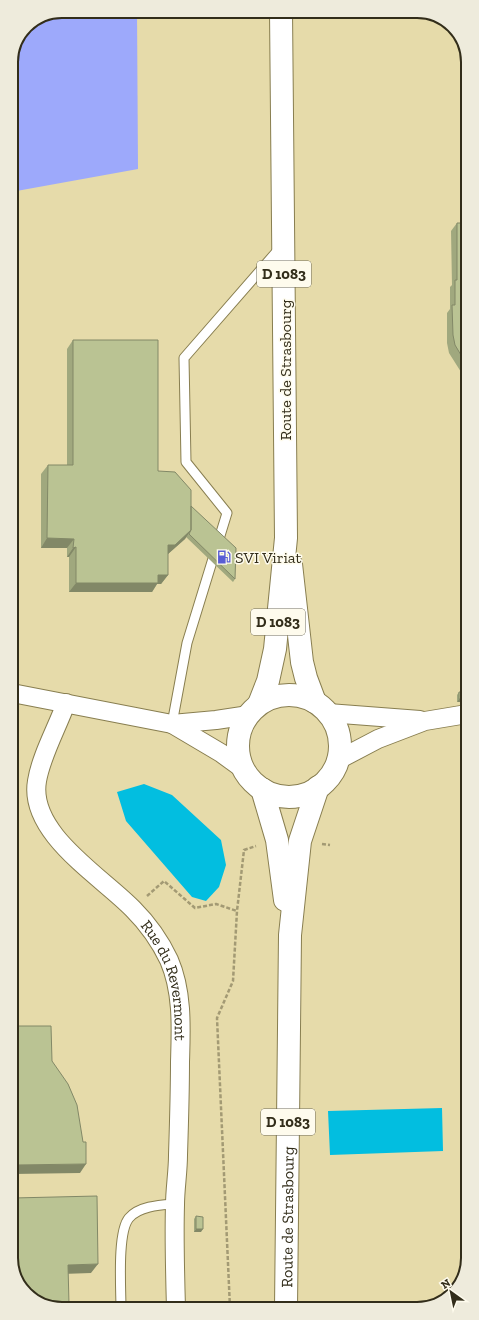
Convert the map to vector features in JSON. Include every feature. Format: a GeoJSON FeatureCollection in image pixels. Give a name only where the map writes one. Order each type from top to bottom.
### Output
{"type":"FeatureCollection","features":[{"type":"Feature","properties":{"kind":"main road","name":"Route de Strasbourg"},"geometry":{"type":"LineString","coordinates":[[254,709],[268,681],[274,649],[286,538],[282,18]]}},
{"type":"Feature","properties":{"kind":"main road","name":"Route de Strasbourg"},"geometry":{"type":"LineString","coordinates":[[286,538],[294,578],[302,662],[306,678],[322,707]]}},
{"type":"Feature","properties":{"kind":"main road"},"geometry":{"type":"LineString","coordinates":[[287,695],[302,696],[322,707],[336,727],[339,737],[338,760],[330,775],[318,787],[304,794],[290,796],[275,795],[262,789],[251,780],[243,769],[239,756],[238,742],[241,728],[254,709],[272,698],[287,695]]}},
{"type":"Feature","properties":{"kind":"main road","name":"Route de Strasbourg"},"geometry":{"type":"LineString","coordinates":[[286,1302],[290,935],[300,841],[318,787]]}},
{"type":"Feature","properties":{"kind":"main road","name":"Route de Strasbourg"},"geometry":{"type":"LineString","coordinates":[[262,789],[277,840],[290,935]]}},
{"type":"Feature","properties":{"kind":"street"},"geometry":{"type":"LineString","coordinates":[[18,694],[172,724],[216,720],[254,709]]}},
{"type":"Feature","properties":{"kind":"street","name":"Rue du Revermont"},"geometry":{"type":"LineString","coordinates":[[66,704],[37,782],[37,799],[40,814],[48,828],[61,843],[133,909],[160,942],[170,962],[175,981],[180,1010],[178,1157],[174,1204],[176,1302]]}},
{"type":"Feature","properties":{"kind":"street"},"geometry":{"type":"LineString","coordinates":[[322,707],[425,721]]}},
{"type":"Feature","properties":{"kind":"street"},"geometry":{"type":"LineString","coordinates":[[338,760],[378,739],[425,721],[461,715]]}},
{"type":"Feature","properties":{"kind":"street"},"geometry":{"type":"LineString","coordinates":[[172,724],[221,753],[243,769]]}},
{"type":"Feature","properties":{"kind":"lane"},"geometry":{"type":"LineString","coordinates":[[172,724],[187,643],[227,513],[186,462],[184,358],[284,244]]}},
{"type":"Feature","properties":{"kind":"lane"},"geometry":{"type":"LineString","coordinates":[[121,1302],[122,1234],[129,1218],[143,1209],[158,1205],[174,1204]]}},
{"type":"Feature","properties":{"kind":"path"},"geometry":{"type":"LineString","coordinates":[[230,1302],[217,1018],[233,981],[237,911],[244,850],[277,840]]}},
{"type":"Feature","properties":{"kind":"path"},"geometry":{"type":"LineString","coordinates":[[300,841],[330,845]]}},
{"type":"Feature","properties":{"kind":"path"},"geometry":{"type":"LineString","coordinates":[[133,909],[164,881],[195,908],[216,904],[237,911]]}},
{"type":"Feature","properties":{"kind":"shaded area"},"geometry":{"type":"Polygon","coordinates":[[[62,18],[137,18],[138,169],[18,191],[18,59],[27,35],[40,24],[45,21],[62,18]]]}},
{"type":"Feature","properties":{"kind":"shaded area"},"geometry":{"type":"Polygon","coordinates":[[[144,784],[172,795],[221,840],[226,865],[219,887],[206,901],[192,897],[126,821],[117,792],[144,784]]]}},
{"type":"Feature","properties":{"kind":"shaded area"},"geometry":{"type":"Polygon","coordinates":[[[442,1108],[443,1151],[330,1155],[328,1111],[442,1108]]]}},
{"type":"Feature","properties":{"kind":"building"},"geometry":{"type":"Polygon","coordinates":[[[457,223],[461,223],[461,355],[455,345],[453,335],[452,305],[455,305],[455,280],[457,280],[457,223]]]}},
{"type":"Feature","properties":{"kind":"building"},"geometry":{"type":"Polygon","coordinates":[[[73,340],[158,340],[158,471],[175,472],[191,490],[191,530],[175,545],[168,545],[168,575],[158,575],[158,583],[76,583],[76,547],[73,548],[74,539],[47,538],[48,465],[73,465],[73,340]]]}},
{"type":"Feature","properties":{"kind":"building"},"geometry":{"type":"Polygon","coordinates":[[[191,506],[236,548],[235,579],[189,534],[191,530],[191,506]]]}},
{"type":"Feature","properties":{"kind":"building"},"geometry":{"type":"Polygon","coordinates":[[[459,692],[461,692],[461,699],[459,699],[459,692]]]}},
{"type":"Feature","properties":{"kind":"building"},"geometry":{"type":"Polygon","coordinates":[[[18,1026],[51,1026],[52,1061],[68,1084],[77,1105],[83,1142],[86,1142],[86,1164],[18,1165],[18,1026]]]}},
{"type":"Feature","properties":{"kind":"building"},"geometry":{"type":"Polygon","coordinates":[[[97,1196],[98,1264],[68,1265],[69,1302],[59,1302],[45,1299],[35,1293],[25,1282],[18,1263],[18,1198],[97,1196]]]}},
{"type":"Feature","properties":{"kind":"building"},"geometry":{"type":"Polygon","coordinates":[[[196,1216],[203,1217],[203,1229],[196,1229],[196,1216]]]}},
{"type":"Feature","properties":{"kind":"place","name":"SVI Viriat"},"geometry":{"type":"Point","coordinates":[224,557]}}]}
